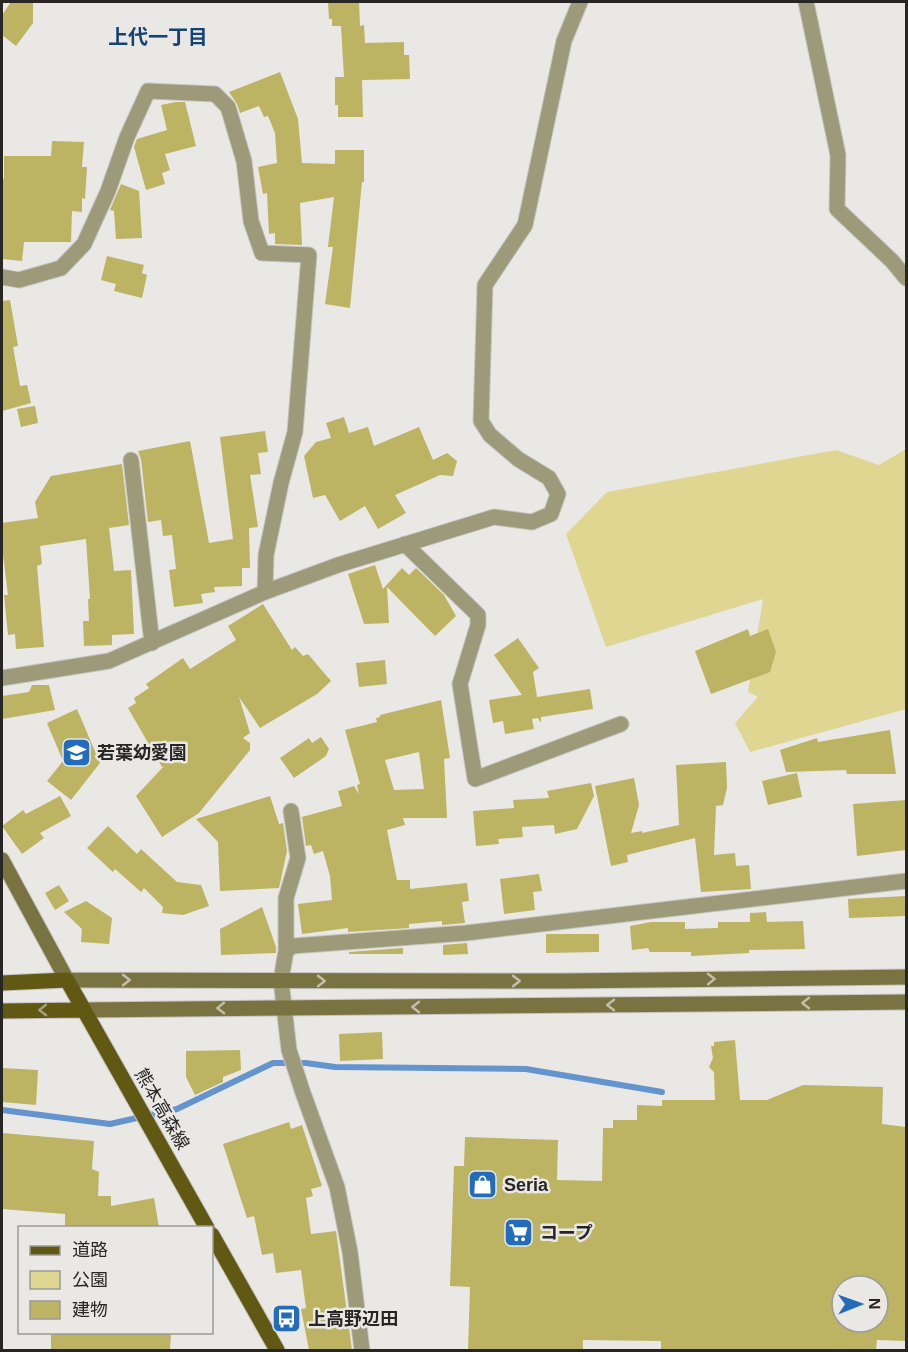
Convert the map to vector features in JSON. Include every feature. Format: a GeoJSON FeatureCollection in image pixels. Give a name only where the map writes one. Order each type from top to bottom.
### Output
{"type":"FeatureCollection","features":[{"type":"Feature","properties":{"kind":"main road"},"geometry":{"type":"LineString","coordinates":[[2,983],[67,980]]}},
{"type":"Feature","properties":{"kind":"main road","name":"熊本高森線"},"geometry":{"type":"LineString","coordinates":[[67,980],[206,1226]]}},
{"type":"Feature","properties":{"kind":"main road"},"geometry":{"type":"LineString","coordinates":[[2,1011],[84,1010]]}},
{"type":"Feature","properties":{"kind":"main road"},"geometry":{"type":"LineString","coordinates":[[213,1237],[277,1350]]}},
{"type":"Feature","properties":{"kind":"street"},"geometry":{"type":"LineString","coordinates":[[2,678],[109,661],[212,614],[338,565],[494,517],[532,522],[550,514],[558,494],[549,478],[519,459],[490,435],[481,421],[485,285],[525,225],[564,41],[580,2]]}},
{"type":"Feature","properties":{"kind":"street"},"geometry":{"type":"LineString","coordinates":[[806,2],[838,155],[837,209],[892,261],[906,278]]}},
{"type":"Feature","properties":{"kind":"street"},"geometry":{"type":"LineString","coordinates":[[2,277],[19,280],[61,268],[84,244],[148,91],[215,94],[228,107],[244,161],[251,221],[262,253],[309,255],[295,432],[280,483],[266,555],[265,592]]}},
{"type":"Feature","properties":{"kind":"street"},"geometry":{"type":"LineString","coordinates":[[131,460],[152,643]]}},
{"type":"Feature","properties":{"kind":"street"},"geometry":{"type":"LineString","coordinates":[[405,544],[478,615],[478,625],[460,684],[476,779],[621,724]]}},
{"type":"Feature","properties":{"kind":"street"},"geometry":{"type":"LineString","coordinates":[[291,812],[298,858],[286,898],[286,951],[281,981],[284,1008],[290,1050],[337,1187],[350,1252],[362,1350]]}},
{"type":"Feature","properties":{"kind":"street"},"geometry":{"type":"LineString","coordinates":[[2,860],[67,980],[906,977]]}},
{"type":"Feature","properties":{"kind":"street"},"geometry":{"type":"LineString","coordinates":[[286,951],[293,946],[466,933],[906,881]]}},
{"type":"Feature","properties":{"kind":"street"},"geometry":{"type":"LineString","coordinates":[[828,978],[829,1003]]}},
{"type":"Feature","properties":{"kind":"street"},"geometry":{"type":"LineString","coordinates":[[84,1010],[906,1002]]}},
{"type":"Feature","properties":{"kind":"green space"},"geometry":{"type":"Polygon","coordinates":[[[906,449],[906,709],[750,752],[735,723],[758,697],[748,692],[763,599],[606,647],[566,534],[607,492],[836,450],[879,465],[906,449]]]}},
{"type":"Feature","properties":{"kind":"building"},"geometry":{"type":"Polygon","coordinates":[[[11,2],[33,2],[33,23],[16,46],[2,35],[2,15],[11,2]]]}},
{"type":"Feature","properties":{"kind":"building"},"geometry":{"type":"Polygon","coordinates":[[[328,2],[359,2],[360,26],[364,25],[365,43],[404,42],[404,55],[409,55],[410,79],[362,80],[363,117],[338,117],[338,105],[335,105],[335,77],[344,77],[341,26],[332,26],[332,19],[329,19],[328,2]]]}},
{"type":"Feature","properties":{"kind":"building"},"geometry":{"type":"Polygon","coordinates":[[[280,72],[298,119],[302,163],[335,164],[335,150],[364,150],[364,182],[362,182],[350,308],[325,304],[333,247],[328,247],[334,197],[300,203],[302,245],[275,244],[275,233],[269,234],[267,193],[263,194],[258,167],[277,163],[275,133],[268,116],[264,117],[259,106],[240,113],[229,92],[280,72]]]}},
{"type":"Feature","properties":{"kind":"building"},"geometry":{"type":"Polygon","coordinates":[[[185,102],[196,146],[165,154],[170,170],[162,173],[165,184],[146,190],[134,147],[137,139],[167,130],[161,105],[185,102]]]}},
{"type":"Feature","properties":{"kind":"building"},"geometry":{"type":"Polygon","coordinates":[[[52,141],[84,142],[82,167],[87,167],[85,199],[82,198],[82,212],[72,211],[71,242],[24,242],[22,261],[2,259],[4,156],[51,156],[52,141]]]}},
{"type":"Feature","properties":{"kind":"building"},"geometry":{"type":"Polygon","coordinates":[[[121,184],[139,191],[142,238],[116,239],[114,211],[110,210],[121,184]]]}},
{"type":"Feature","properties":{"kind":"building"},"geometry":{"type":"Polygon","coordinates":[[[107,256],[144,265],[142,273],[147,275],[142,298],[114,291],[116,284],[101,280],[107,256]]]}},
{"type":"Feature","properties":{"kind":"building"},"geometry":{"type":"Polygon","coordinates":[[[10,300],[18,346],[13,347],[20,386],[27,385],[31,403],[2,411],[2,301],[10,300]]]}},
{"type":"Feature","properties":{"kind":"building"},"geometry":{"type":"Polygon","coordinates":[[[35,406],[38,423],[21,427],[17,409],[35,406]]]}},
{"type":"Feature","properties":{"kind":"building"},"geometry":{"type":"Polygon","coordinates":[[[344,417],[349,433],[368,427],[374,446],[419,427],[433,460],[447,453],[457,461],[453,476],[440,475],[395,495],[406,513],[378,529],[365,506],[340,521],[325,495],[313,498],[304,456],[316,442],[331,438],[326,423],[344,417]]]}},
{"type":"Feature","properties":{"kind":"building"},"geometry":{"type":"Polygon","coordinates":[[[265,431],[268,452],[258,453],[261,474],[250,475],[258,527],[249,528],[250,568],[242,568],[242,586],[214,587],[215,592],[201,594],[203,603],[174,607],[169,570],[176,569],[172,535],[163,536],[161,520],[148,522],[141,459],[138,451],[190,441],[209,543],[233,539],[220,437],[265,431]]]}},
{"type":"Feature","properties":{"kind":"building"},"geometry":{"type":"Polygon","coordinates":[[[122,464],[129,525],[109,528],[114,571],[131,570],[134,634],[112,635],[112,645],[84,646],[83,621],[89,621],[88,599],[90,599],[86,539],[40,546],[42,564],[37,566],[44,647],[16,649],[15,634],[8,635],[4,595],[8,595],[2,546],[2,523],[38,518],[35,502],[51,476],[122,464]]]}},
{"type":"Feature","properties":{"kind":"building"},"geometry":{"type":"Polygon","coordinates":[[[375,565],[383,589],[402,568],[409,575],[416,568],[444,595],[456,616],[435,636],[387,587],[389,623],[364,624],[348,574],[375,565]]]}},
{"type":"Feature","properties":{"kind":"building"},"geometry":{"type":"Polygon","coordinates":[[[263,604],[292,650],[295,647],[303,656],[308,654],[331,681],[317,694],[260,728],[239,697],[250,733],[243,738],[250,743],[250,750],[199,813],[162,837],[136,796],[164,766],[162,767],[128,708],[136,703],[134,698],[149,688],[146,684],[183,658],[190,669],[236,640],[228,626],[263,604]]]}},
{"type":"Feature","properties":{"kind":"building"},"geometry":{"type":"Polygon","coordinates":[[[748,629],[750,636],[768,629],[776,652],[770,672],[711,694],[695,651],[748,629]]]}},
{"type":"Feature","properties":{"kind":"building"},"geometry":{"type":"Polygon","coordinates":[[[518,638],[539,668],[533,672],[537,697],[590,689],[593,709],[541,717],[541,723],[538,718],[532,719],[534,729],[505,734],[503,721],[493,723],[489,700],[522,695],[494,655],[518,638]]]}},
{"type":"Feature","properties":{"kind":"building"},"geometry":{"type":"Polygon","coordinates":[[[385,660],[387,684],[359,687],[356,663],[385,660]]]}},
{"type":"Feature","properties":{"kind":"building"},"geometry":{"type":"Polygon","coordinates":[[[32,685],[49,685],[55,710],[2,719],[2,696],[29,692],[32,685]]]}},
{"type":"Feature","properties":{"kind":"building"},"geometry":{"type":"Polygon","coordinates":[[[441,700],[450,758],[444,759],[447,818],[403,818],[405,825],[387,830],[397,880],[410,880],[410,889],[467,883],[469,901],[462,902],[465,923],[442,925],[442,921],[409,924],[409,928],[348,932],[348,928],[302,934],[298,904],[332,900],[330,876],[323,851],[314,854],[311,845],[306,846],[302,817],[342,806],[338,791],[354,786],[359,794],[357,785],[360,784],[345,730],[377,722],[376,718],[380,715],[441,700]],[[419,752],[385,760],[394,790],[424,789],[419,752]]]}},
{"type":"Feature","properties":{"kind":"building"},"geometry":{"type":"Polygon","coordinates":[[[77,709],[100,763],[71,800],[47,781],[63,761],[47,723],[77,709]]]}},
{"type":"Feature","properties":{"kind":"building"},"geometry":{"type":"Polygon","coordinates":[[[890,730],[896,774],[847,774],[846,770],[786,772],[780,750],[817,738],[818,742],[890,730]]]}},
{"type":"Feature","properties":{"kind":"building"},"geometry":{"type":"Polygon","coordinates":[[[321,737],[329,749],[326,756],[294,778],[280,758],[309,738],[312,743],[321,737]]]}},
{"type":"Feature","properties":{"kind":"building"},"geometry":{"type":"Polygon","coordinates":[[[726,762],[727,788],[723,805],[716,806],[714,855],[735,853],[736,866],[749,865],[751,889],[701,892],[695,838],[627,855],[628,862],[611,866],[595,786],[634,778],[639,805],[631,833],[642,831],[642,833],[679,825],[676,765],[726,762]]]}},
{"type":"Feature","properties":{"kind":"building"},"geometry":{"type":"Polygon","coordinates":[[[797,773],[802,797],[768,805],[762,781],[797,773]]]}},
{"type":"Feature","properties":{"kind":"building"},"geometry":{"type":"Polygon","coordinates":[[[591,783],[594,796],[577,829],[555,834],[554,825],[522,827],[523,837],[498,839],[499,844],[476,846],[473,811],[514,808],[513,800],[549,798],[547,791],[591,783]]]}},
{"type":"Feature","properties":{"kind":"building"},"geometry":{"type":"Polygon","coordinates":[[[60,796],[71,816],[40,833],[44,838],[22,854],[2,826],[23,810],[26,814],[60,796]]]}},
{"type":"Feature","properties":{"kind":"building"},"geometry":{"type":"Polygon","coordinates":[[[270,796],[279,824],[283,823],[287,851],[279,888],[220,891],[218,842],[196,819],[270,796]]]}},
{"type":"Feature","properties":{"kind":"building"},"geometry":{"type":"Polygon","coordinates":[[[906,800],[906,850],[857,856],[853,804],[906,800]]]}},
{"type":"Feature","properties":{"kind":"building"},"geometry":{"type":"Polygon","coordinates":[[[108,826],[137,854],[141,849],[177,882],[201,885],[209,906],[183,915],[162,913],[163,907],[144,888],[141,892],[115,869],[113,872],[87,848],[108,826]]]}},
{"type":"Feature","properties":{"kind":"building"},"geometry":{"type":"Polygon","coordinates":[[[539,874],[542,891],[533,892],[535,910],[504,914],[500,879],[539,874]]]}},
{"type":"Feature","properties":{"kind":"building"},"geometry":{"type":"Polygon","coordinates":[[[59,885],[69,901],[55,910],[45,893],[59,885]]]}},
{"type":"Feature","properties":{"kind":"building"},"geometry":{"type":"Polygon","coordinates":[[[906,896],[906,916],[849,918],[848,899],[906,896]]]}},
{"type":"Feature","properties":{"kind":"building"},"geometry":{"type":"Polygon","coordinates":[[[86,901],[112,918],[109,944],[81,942],[82,929],[64,912],[86,901]]]}},
{"type":"Feature","properties":{"kind":"building"},"geometry":{"type":"Polygon","coordinates":[[[262,907],[276,953],[221,955],[220,929],[262,907]]]}},
{"type":"Feature","properties":{"kind":"building"},"geometry":{"type":"Polygon","coordinates":[[[766,912],[767,922],[803,921],[805,949],[749,950],[749,953],[691,956],[691,952],[650,952],[648,948],[632,950],[630,926],[651,922],[685,922],[685,929],[718,928],[718,922],[750,922],[750,913],[766,912]]]}},
{"type":"Feature","properties":{"kind":"building"},"geometry":{"type":"Polygon","coordinates":[[[546,934],[599,934],[599,952],[546,953],[546,934]]]}},
{"type":"Feature","properties":{"kind":"building"},"geometry":{"type":"Polygon","coordinates":[[[467,943],[468,954],[443,955],[443,945],[467,943]]]}},
{"type":"Feature","properties":{"kind":"building"},"geometry":{"type":"Polygon","coordinates":[[[403,948],[403,954],[349,954],[349,952],[403,948]]]}},
{"type":"Feature","properties":{"kind":"building"},"geometry":{"type":"Polygon","coordinates":[[[382,1032],[383,1059],[340,1061],[339,1034],[382,1032]]]}},
{"type":"Feature","properties":{"kind":"building"},"geometry":{"type":"Polygon","coordinates":[[[735,1040],[740,1100],[767,1100],[803,1085],[883,1087],[882,1124],[906,1127],[906,1341],[877,1340],[876,1350],[661,1350],[661,1341],[583,1340],[583,1350],[468,1350],[470,1287],[450,1286],[454,1166],[464,1166],[465,1137],[558,1140],[557,1180],[602,1181],[603,1128],[613,1128],[613,1120],[637,1120],[637,1105],[662,1106],[662,1100],[715,1100],[714,1072],[709,1067],[713,1058],[711,1046],[714,1046],[714,1042],[735,1040]]]}},
{"type":"Feature","properties":{"kind":"building"},"geometry":{"type":"Polygon","coordinates":[[[240,1050],[241,1070],[223,1077],[223,1082],[195,1095],[186,1077],[186,1051],[240,1050]]]}},
{"type":"Feature","properties":{"kind":"building"},"geometry":{"type":"Polygon","coordinates":[[[2,1068],[38,1070],[36,1105],[2,1102],[2,1068]]]}},
{"type":"Feature","properties":{"kind":"building"},"geometry":{"type":"Polygon","coordinates":[[[289,1122],[291,1129],[302,1125],[322,1186],[311,1189],[313,1196],[306,1198],[311,1234],[336,1231],[352,1350],[309,1350],[301,1309],[306,1308],[301,1270],[276,1273],[273,1253],[262,1255],[254,1216],[247,1218],[223,1144],[289,1122]]]}},
{"type":"Feature","properties":{"kind":"building"},"geometry":{"type":"Polygon","coordinates":[[[2,1133],[94,1141],[92,1169],[99,1172],[98,1196],[111,1196],[111,1206],[154,1198],[159,1226],[65,1226],[65,1214],[2,1209],[2,1133]]]}},
{"type":"Feature","properties":{"kind":"building"},"geometry":{"type":"Polygon","coordinates":[[[51,1334],[171,1334],[170,1350],[51,1350],[51,1334]]]}},
{"type":"Feature","properties":{"kind":"waterway"},"geometry":{"type":"LineString","coordinates":[[2,1110],[110,1124],[177,1109],[273,1063],[306,1063],[335,1067],[526,1069],[662,1092]]}},
{"type":"Feature","properties":{"kind":"place","name":"若葉幼愛園"},"geometry":{"type":"Point","coordinates":[76,753]}},
{"type":"Feature","properties":{"kind":"place","name":"Seria"},"geometry":{"type":"Point","coordinates":[483,1185]}},
{"type":"Feature","properties":{"kind":"place","name":"コープ"},"geometry":{"type":"Point","coordinates":[519,1233]}},
{"type":"Feature","properties":{"kind":"place","name":"上高野辺田"},"geometry":{"type":"Point","coordinates":[287,1319]}},
{"type":"Feature","properties":{"kind":"district","name":"上代一丁目"},"geometry":{"type":"Point","coordinates":[158,37]}}]}
